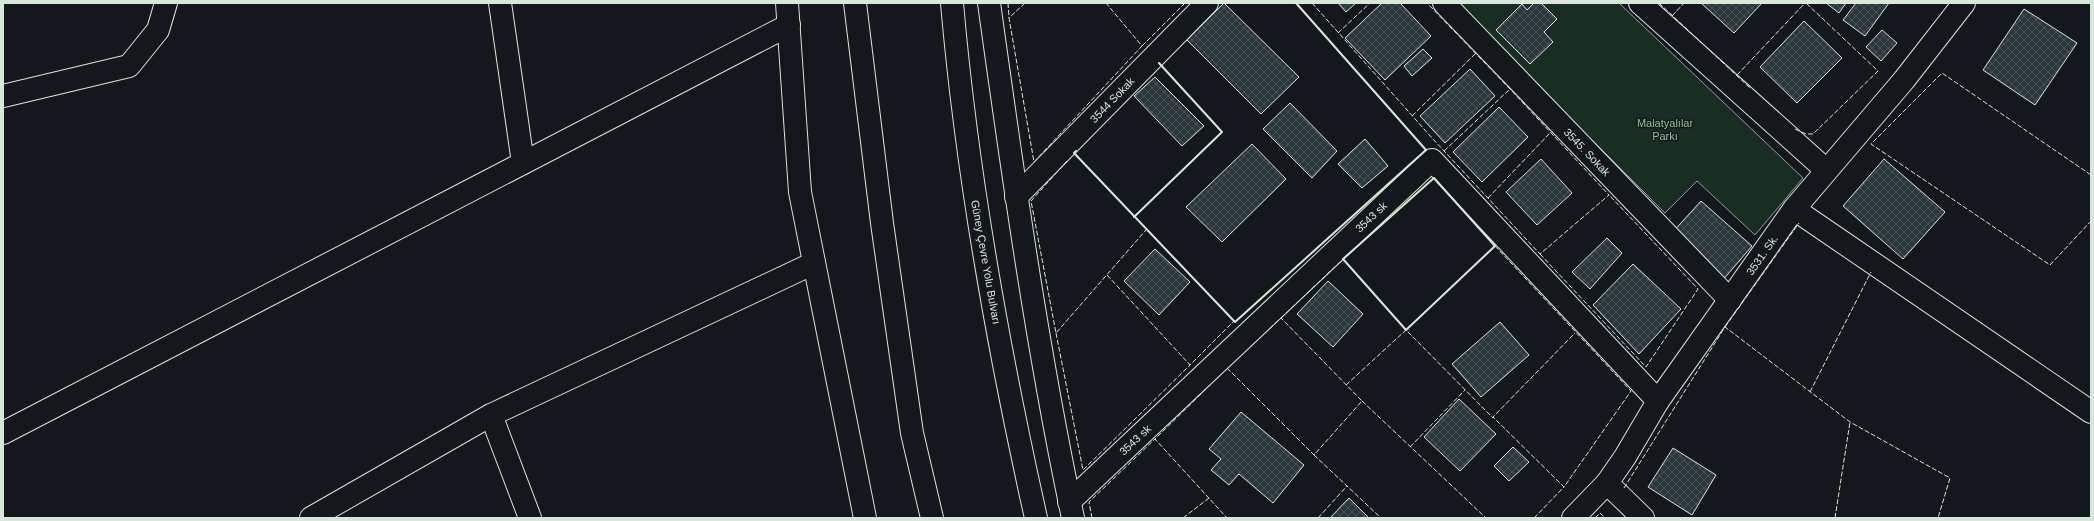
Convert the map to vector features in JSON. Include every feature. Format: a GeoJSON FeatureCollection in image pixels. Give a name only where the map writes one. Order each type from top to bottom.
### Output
{"type":"FeatureCollection","features":[{"type":"Feature","properties":{"kind":"main road"},"geometry":{"type":"LineString","coordinates":[[3,96],[129,66],[158,30],[166,3]]}},
{"type":"Feature","properties":{"kind":"main road"},"geometry":{"type":"LineString","coordinates":[[500,3],[523,163]]}},
{"type":"Feature","properties":{"kind":"main road"},"geometry":{"type":"LineString","coordinates":[[787,3],[800,192],[865,518]]}},
{"type":"Feature","properties":{"kind":"main road"},"geometry":{"type":"LineString","coordinates":[[855,3],[882,223],[912,433],[932,518]]}},
{"type":"Feature","properties":{"kind":"main road","name":"Güney Çevre Yolu Bulvarı"},"geometry":{"type":"LineString","coordinates":[[952,3],[972,182],[1008,393],[1036,518]]}},
{"type":"Feature","properties":{"kind":"main road"},"geometry":{"type":"LineString","coordinates":[[989,3],[1016,197],[1049,401],[1071,510]]}},
{"type":"Feature","properties":{"kind":"main road","name":"3544 Sokak"},"geometry":{"type":"LineString","coordinates":[[1016,197],[1207,3]]}},
{"type":"Feature","properties":{"kind":"main road","name":"3545. Sokak"},"geometry":{"type":"LineString","coordinates":[[1444,3],[1730,300]]}},
{"type":"Feature","properties":{"kind":"main road"},"geometry":{"type":"LineString","coordinates":[[1640,3],[1826,170]]}},
{"type":"Feature","properties":{"kind":"main road","name":"3531. Sk."},"geometry":{"type":"LineString","coordinates":[[1573,518],[1607,483],[1625,458],[1658,401],[1794,210],[1826,170],[1904,80],[1964,3]]}},
{"type":"Feature","properties":{"kind":"main road"},"geometry":{"type":"LineString","coordinates":[[3,433],[789,25]]}},
{"type":"Feature","properties":{"kind":"main road","name":"3543 sk"},"geometry":{"type":"LineString","coordinates":[[1071,510],[1432,160],[1658,401]]}},
{"type":"Feature","properties":{"kind":"main road"},"geometry":{"type":"LineString","coordinates":[[1794,210],[2091,412]]}},
{"type":"Feature","properties":{"kind":"main road"},"geometry":{"type":"LineString","coordinates":[[312,518],[491,415],[814,264]]}},
{"type":"Feature","properties":{"kind":"main road"},"geometry":{"type":"LineString","coordinates":[[491,415],[530,518]]}},
{"type":"Feature","properties":{"kind":"main road"},"geometry":{"type":"LineString","coordinates":[[1607,483],[1643,518]]}},
{"type":"Feature","properties":{"kind":"green space","name":"Malatyalılar Parkı"},"geometry":{"type":"Polygon","coordinates":[[[1455,3],[1619,3],[1803,178],[1755,235],[1697,181],[1665,213],[1455,3]]]}},
{"type":"Feature","properties":{"kind":"building"},"geometry":{"type":"Polygon","coordinates":[[[1224,3],[1299,77],[1261,114],[1187,40],[1224,3]]]}},
{"type":"Feature","properties":{"kind":"building"},"geometry":{"type":"Polygon","coordinates":[[[1338,3],[1356,3],[1346,12],[1338,3]]]}},
{"type":"Feature","properties":{"kind":"building"},"geometry":{"type":"Polygon","coordinates":[[[1382,3],[1400,3],[1431,36],[1385,80],[1345,38],[1382,3]]]}},
{"type":"Feature","properties":{"kind":"building"},"geometry":{"type":"Polygon","coordinates":[[[1534,3],[1541,3],[1557,19],[1544,32],[1553,42],[1530,64],[1496,30],[1522,4],[1527,10],[1534,3]]]}},
{"type":"Feature","properties":{"kind":"building"},"geometry":{"type":"Polygon","coordinates":[[[1701,3],[1762,3],[1734,33],[1701,3]]]}},
{"type":"Feature","properties":{"kind":"building"},"geometry":{"type":"Polygon","coordinates":[[[1826,3],[1846,3],[1839,13],[1826,3]]]}},
{"type":"Feature","properties":{"kind":"building"},"geometry":{"type":"Polygon","coordinates":[[[1856,3],[1889,3],[1865,36],[1843,20],[1856,3]]]}},
{"type":"Feature","properties":{"kind":"building"},"geometry":{"type":"Polygon","coordinates":[[[2024,9],[2077,43],[2035,105],[1983,70],[2024,9]]]}},
{"type":"Feature","properties":{"kind":"building"},"geometry":{"type":"Polygon","coordinates":[[[1804,21],[1842,58],[1797,103],[1760,67],[1804,21]]]}},
{"type":"Feature","properties":{"kind":"building"},"geometry":{"type":"Polygon","coordinates":[[[1882,30],[1897,43],[1881,61],[1866,47],[1882,30]]]}},
{"type":"Feature","properties":{"kind":"building"},"geometry":{"type":"Polygon","coordinates":[[[1423,49],[1432,58],[1412,76],[1404,66],[1423,49]]]}},
{"type":"Feature","properties":{"kind":"building"},"geometry":{"type":"Polygon","coordinates":[[[1470,69],[1495,96],[1445,143],[1420,116],[1470,69]]]}},
{"type":"Feature","properties":{"kind":"building"},"geometry":{"type":"Polygon","coordinates":[[[1155,77],[1204,126],[1182,146],[1134,96],[1155,77]]]}},
{"type":"Feature","properties":{"kind":"building"},"geometry":{"type":"Polygon","coordinates":[[[1290,103],[1337,151],[1312,178],[1263,129],[1290,103]]]}},
{"type":"Feature","properties":{"kind":"building"},"geometry":{"type":"Polygon","coordinates":[[[1499,107],[1528,137],[1482,182],[1453,152],[1499,107]]]}},
{"type":"Feature","properties":{"kind":"building"},"geometry":{"type":"Polygon","coordinates":[[[1365,139],[1388,166],[1362,188],[1338,164],[1365,139]]]}},
{"type":"Feature","properties":{"kind":"building"},"geometry":{"type":"Polygon","coordinates":[[[1252,144],[1286,179],[1222,242],[1186,207],[1252,144]]]}},
{"type":"Feature","properties":{"kind":"building"},"geometry":{"type":"Polygon","coordinates":[[[1541,159],[1572,193],[1537,225],[1506,192],[1541,159]]]}},
{"type":"Feature","properties":{"kind":"building"},"geometry":{"type":"Polygon","coordinates":[[[1884,159],[1945,212],[1903,259],[1843,206],[1884,159]]]}},
{"type":"Feature","properties":{"kind":"building"},"geometry":{"type":"Polygon","coordinates":[[[1701,201],[1752,246],[1722,281],[1671,234],[1701,201]]]}},
{"type":"Feature","properties":{"kind":"building"},"geometry":{"type":"Polygon","coordinates":[[[1607,238],[1622,253],[1590,289],[1572,272],[1607,238]]]}},
{"type":"Feature","properties":{"kind":"building"},"geometry":{"type":"Polygon","coordinates":[[[1155,249],[1190,282],[1159,315],[1124,281],[1155,249]]]}},
{"type":"Feature","properties":{"kind":"building"},"geometry":{"type":"Polygon","coordinates":[[[1633,264],[1681,309],[1639,354],[1593,305],[1633,264]]]}},
{"type":"Feature","properties":{"kind":"building"},"geometry":{"type":"Polygon","coordinates":[[[1328,281],[1363,314],[1333,347],[1297,314],[1328,281]]]}},
{"type":"Feature","properties":{"kind":"building"},"geometry":{"type":"Polygon","coordinates":[[[1500,322],[1529,355],[1481,397],[1452,364],[1500,322]]]}},
{"type":"Feature","properties":{"kind":"building"},"geometry":{"type":"Polygon","coordinates":[[[1459,399],[1496,434],[1460,471],[1424,437],[1459,399]]]}},
{"type":"Feature","properties":{"kind":"building"},"geometry":{"type":"Polygon","coordinates":[[[1241,412],[1304,465],[1273,503],[1239,474],[1229,485],[1211,470],[1221,459],[1209,449],[1241,412]]]}},
{"type":"Feature","properties":{"kind":"building"},"geometry":{"type":"Polygon","coordinates":[[[1513,447],[1529,462],[1509,481],[1494,466],[1513,447]]]}},
{"type":"Feature","properties":{"kind":"building"},"geometry":{"type":"Polygon","coordinates":[[[1673,448],[1716,475],[1692,515],[1648,487],[1673,448]]]}},
{"type":"Feature","properties":{"kind":"building"},"geometry":{"type":"Polygon","coordinates":[[[1349,498],[1369,518],[1330,518],[1349,498]]]}},
{"type":"Feature","properties":{"kind":"fence"},"geometry":{"type":"LineString","coordinates":[[1008,3],[1009,18]]}},
{"type":"Feature","properties":{"kind":"fence"},"geometry":{"type":"LineString","coordinates":[[1025,3],[1009,18],[1034,162]]}},
{"type":"Feature","properties":{"kind":"fence"},"geometry":{"type":"LineString","coordinates":[[1034,162],[1142,46],[1106,3]]}},
{"type":"Feature","properties":{"kind":"fence"},"geometry":{"type":"LineString","coordinates":[[1142,46],[1185,3]]}},
{"type":"Feature","properties":{"kind":"fence"},"geometry":{"type":"LineString","coordinates":[[1312,3],[1432,138],[1540,254],[1609,195],[1427,3]]}},
{"type":"Feature","properties":{"kind":"fence"},"geometry":{"type":"LineString","coordinates":[[1338,33],[1370,3]]}},
{"type":"Feature","properties":{"kind":"fence"},"geometry":{"type":"LineString","coordinates":[[1659,3],[1751,89]]}},
{"type":"Feature","properties":{"kind":"fence"},"geometry":{"type":"LineString","coordinates":[[1672,16],[1684,3]]}},
{"type":"Feature","properties":{"kind":"fence"},"geometry":{"type":"LineString","coordinates":[[1737,75],[1805,3]]}},
{"type":"Feature","properties":{"kind":"fence"},"geometry":{"type":"LineString","coordinates":[[1795,129],[1806,134],[1813,134],[1878,71],[1806,3]]}},
{"type":"Feature","properties":{"kind":"fence"},"geometry":{"type":"LineString","coordinates":[[1412,116],[1476,53]]}},
{"type":"Feature","properties":{"kind":"fence"},"geometry":{"type":"LineString","coordinates":[[2091,175],[1942,73],[1871,144],[2050,265],[2091,221]]}},
{"type":"Feature","properties":{"kind":"fence"},"geometry":{"type":"LineString","coordinates":[[1444,151],[1510,89]]}},
{"type":"Feature","properties":{"kind":"fence"},"geometry":{"type":"LineString","coordinates":[[1488,198],[1550,133]]}},
{"type":"Feature","properties":{"kind":"fence"},"geometry":{"type":"LineString","coordinates":[[1067,161],[1031,201],[1056,333],[1146,230]]}},
{"type":"Feature","properties":{"kind":"fence"},"geometry":{"type":"LineString","coordinates":[[1540,254],[1646,367],[1698,289],[1609,195]]}},
{"type":"Feature","properties":{"kind":"fence"},"geometry":{"type":"LineString","coordinates":[[1725,327],[1799,223]]}},
{"type":"Feature","properties":{"kind":"fence"},"geometry":{"type":"LineString","coordinates":[[1495,246],[1631,391],[1564,487],[1493,417],[1575,333]]}},
{"type":"Feature","properties":{"kind":"fence"},"geometry":{"type":"LineString","coordinates":[[1281,318],[1343,259]]}},
{"type":"Feature","properties":{"kind":"fence"},"geometry":{"type":"LineString","coordinates":[[1810,392],[1871,272]]}},
{"type":"Feature","properties":{"kind":"fence"},"geometry":{"type":"LineString","coordinates":[[1107,275],[1190,365],[1235,320]]}},
{"type":"Feature","properties":{"kind":"fence"},"geometry":{"type":"LineString","coordinates":[[1227,368],[1314,455],[1362,401],[1281,318],[1269,329]]}},
{"type":"Feature","properties":{"kind":"fence"},"geometry":{"type":"LineString","coordinates":[[1624,488],[1725,327],[1850,422],[1950,478],[1938,518]]}},
{"type":"Feature","properties":{"kind":"fence"},"geometry":{"type":"LineString","coordinates":[[1346,385],[1406,330],[1493,418]]}},
{"type":"Feature","properties":{"kind":"fence"},"geometry":{"type":"LineString","coordinates":[[1056,333],[1083,470],[1190,365]]}},
{"type":"Feature","properties":{"kind":"fence"},"geometry":{"type":"LineString","coordinates":[[1211,384],[1155,439],[1227,518]]}},
{"type":"Feature","properties":{"kind":"fence"},"geometry":{"type":"LineString","coordinates":[[1410,447],[1465,390]]}},
{"type":"Feature","properties":{"kind":"fence"},"geometry":{"type":"LineString","coordinates":[[1362,401],[1486,518]]}},
{"type":"Feature","properties":{"kind":"fence"},"geometry":{"type":"LineString","coordinates":[[1835,518],[1850,422]]}},
{"type":"Feature","properties":{"kind":"fence"},"geometry":{"type":"LineString","coordinates":[[1092,518],[1089,502],[1155,439]]}},
{"type":"Feature","properties":{"kind":"fence"},"geometry":{"type":"LineString","coordinates":[[1314,455],[1381,518]]}},
{"type":"Feature","properties":{"kind":"fence"},"geometry":{"type":"LineString","coordinates":[[1318,518],[1347,486]]}},
{"type":"Feature","properties":{"kind":"fence"},"geometry":{"type":"LineString","coordinates":[[1534,518],[1564,487]]}},
{"type":"Feature","properties":{"kind":"fence"},"geometry":{"type":"LineString","coordinates":[[1183,518],[1209,498]]}},
{"type":"Feature","properties":{"kind":"fence"},"geometry":{"type":"LineString","coordinates":[[1595,518],[1600,513],[1605,518]]}},
{"type":"Feature","properties":{"kind":"wall"},"geometry":{"type":"LineString","coordinates":[[1076,151],[1074,153],[1235,322],[1426,150],[1296,3]]}},
{"type":"Feature","properties":{"kind":"wall"},"geometry":{"type":"LineString","coordinates":[[1134,217],[1222,132],[1159,63]]}},
{"type":"Feature","properties":{"kind":"wall"},"geometry":{"type":"LineString","coordinates":[[1434,178],[1495,246],[1406,330],[1343,259],[1434,178]]}}]}
